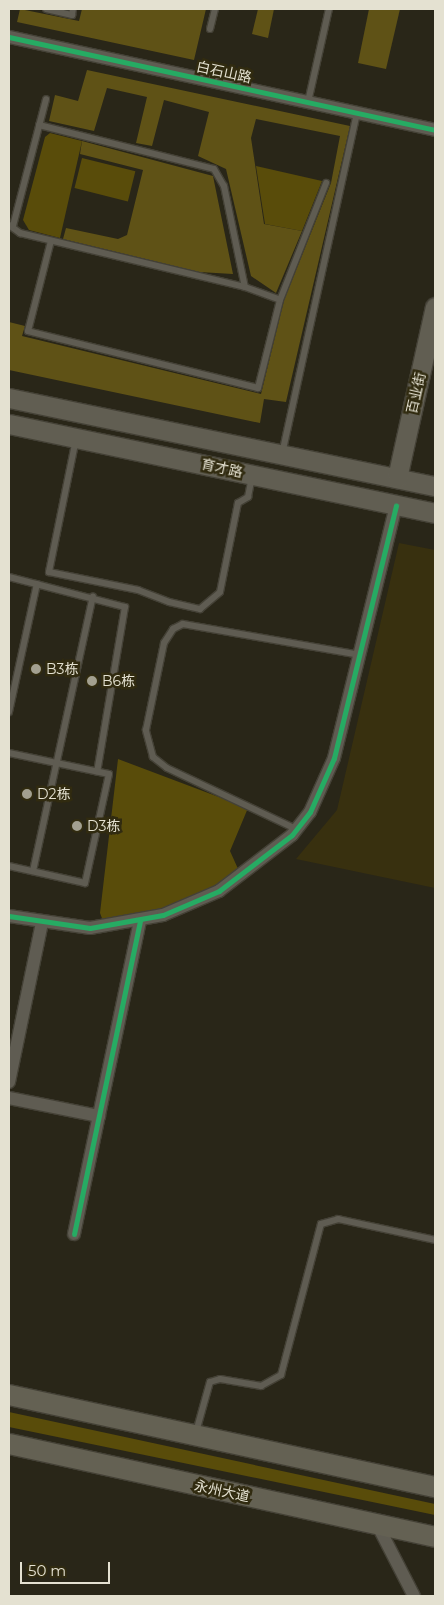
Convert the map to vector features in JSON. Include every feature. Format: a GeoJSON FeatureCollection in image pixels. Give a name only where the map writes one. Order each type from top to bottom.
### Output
{"type":"FeatureCollection","features":[{"type":"Feature","properties":{"kind":"main road","name":"百业街"},"geometry":{"type":"LineString","coordinates":[[397,478],[435,307]]}},
{"type":"Feature","properties":{"kind":"main road","name":"育才路"},"geometry":{"type":"LineString","coordinates":[[9,398],[435,486]]}},
{"type":"Feature","properties":{"kind":"main road","name":"育才路"},"geometry":{"type":"LineString","coordinates":[[9,424],[435,513]]}},
{"type":"Feature","properties":{"kind":"main road"},"geometry":{"type":"LineString","coordinates":[[9,1396],[435,1487]]}},
{"type":"Feature","properties":{"kind":"main road","name":"永州大道"},"geometry":{"type":"LineString","coordinates":[[9,1444],[435,1537]]}},
{"type":"Feature","properties":{"kind":"street","name":"白石山路"},"geometry":{"type":"LineString","coordinates":[[9,37],[435,130]]}},
{"type":"Feature","properties":{"kind":"street"},"geometry":{"type":"LineString","coordinates":[[9,916],[42,924],[90,928],[140,921],[219,891],[271,855],[296,829],[314,803],[334,758],[396,505]]}},
{"type":"Feature","properties":{"kind":"street"},"geometry":{"type":"LineString","coordinates":[[74,1234],[140,921]]}},
{"type":"Feature","properties":{"kind":"street"},"geometry":{"type":"LineString","coordinates":[[9,1082],[42,924]]}},
{"type":"Feature","properties":{"kind":"street"},"geometry":{"type":"LineString","coordinates":[[9,1098],[99,1116]]}},
{"type":"Feature","properties":{"kind":"street"},"geometry":{"type":"LineString","coordinates":[[377,1524],[414,1596]]}},
{"type":"Feature","properties":{"kind":"lane"},"geometry":{"type":"LineString","coordinates":[[46,9],[72,15],[73,9]]}},
{"type":"Feature","properties":{"kind":"lane"},"geometry":{"type":"LineString","coordinates":[[210,29],[215,9]]}},
{"type":"Feature","properties":{"kind":"lane"},"geometry":{"type":"LineString","coordinates":[[308,102],[329,9]]}},
{"type":"Feature","properties":{"kind":"lane"},"geometry":{"type":"LineString","coordinates":[[46,99],[11,226],[20,233],[245,287],[280,300]]}},
{"type":"Feature","properties":{"kind":"lane"},"geometry":{"type":"LineString","coordinates":[[282,454],[357,113]]}},
{"type":"Feature","properties":{"kind":"lane"},"geometry":{"type":"LineString","coordinates":[[39,125],[214,169],[224,186],[245,287]]}},
{"type":"Feature","properties":{"kind":"lane"},"geometry":{"type":"LineString","coordinates":[[51,241],[28,331],[258,388],[280,300],[326,183]]}},
{"type":"Feature","properties":{"kind":"lane"},"geometry":{"type":"LineString","coordinates":[[76,438],[49,572],[138,590],[169,602],[200,608],[220,592],[238,503],[248,497],[253,475]]}},
{"type":"Feature","properties":{"kind":"lane"},"geometry":{"type":"LineString","coordinates":[[9,578],[94,596],[125,607],[97,772]]}},
{"type":"Feature","properties":{"kind":"lane"},"geometry":{"type":"LineString","coordinates":[[9,712],[37,584]]}},
{"type":"Feature","properties":{"kind":"lane"},"geometry":{"type":"LineString","coordinates":[[33,871],[94,596]]}},
{"type":"Feature","properties":{"kind":"lane"},"geometry":{"type":"LineString","coordinates":[[296,829],[167,768],[153,757],[146,730],[164,643],[173,629],[183,624],[360,655]]}},
{"type":"Feature","properties":{"kind":"lane"},"geometry":{"type":"LineString","coordinates":[[9,753],[109,774],[85,883],[9,866]]}},
{"type":"Feature","properties":{"kind":"lane"},"geometry":{"type":"LineString","coordinates":[[195,1436],[210,1382],[220,1379],[261,1386],[281,1375],[321,1224],[338,1219],[435,1240]]}},
{"type":"Feature","properties":{"kind":"shaded area"},"geometry":{"type":"Polygon","coordinates":[[[20,9],[79,21],[82,9],[206,9],[194,60],[17,22],[20,9]]]}},
{"type":"Feature","properties":{"kind":"shaded area"},"geometry":{"type":"Polygon","coordinates":[[[258,9],[274,9],[268,38],[252,34],[258,9]]]}},
{"type":"Feature","properties":{"kind":"shaded area"},"geometry":{"type":"Polygon","coordinates":[[[369,9],[400,9],[386,69],[358,63],[369,9]]]}},
{"type":"Feature","properties":{"kind":"shaded area"},"geometry":{"type":"Polygon","coordinates":[[[87,70],[350,126],[286,402],[264,399],[260,423],[9,370],[9,322],[25,326],[22,336],[261,394],[284,300],[331,183],[340,136],[256,119],[251,138],[264,224],[302,231],[276,293],[251,276],[226,169],[198,156],[209,112],[164,100],[152,146],[136,143],[147,97],[107,88],[94,131],[49,121],[55,95],[78,101],[87,70]]]}},
{"type":"Feature","properties":{"kind":"shaded area"},"geometry":{"type":"Polygon","coordinates":[[[50,133],[82,141],[60,238],[29,230],[23,220],[45,137],[50,133]]]}},
{"type":"Feature","properties":{"kind":"shaded area"},"geometry":{"type":"Polygon","coordinates":[[[82,141],[213,176],[233,274],[199,272],[63,239],[66,228],[118,239],[127,235],[143,170],[80,154],[82,141]]]}},
{"type":"Feature","properties":{"kind":"shaded area"},"geometry":{"type":"Polygon","coordinates":[[[82,158],[135,171],[128,201],[75,188],[82,158]]]}},
{"type":"Feature","properties":{"kind":"shaded area"},"geometry":{"type":"Polygon","coordinates":[[[256,166],[322,181],[302,231],[265,224],[256,166]]]}},
{"type":"Feature","properties":{"kind":"shaded area"},"geometry":{"type":"Polygon","coordinates":[[[399,543],[435,550],[435,888],[296,859],[337,810],[399,543]]]}},
{"type":"Feature","properties":{"kind":"shaded area"},"geometry":{"type":"Polygon","coordinates":[[[118,759],[248,808],[230,851],[239,871],[212,888],[158,911],[103,921],[100,913],[118,759]]]}},
{"type":"Feature","properties":{"kind":"shaded area"},"geometry":{"type":"Polygon","coordinates":[[[9,1412],[435,1504],[435,1515],[9,1427],[9,1412]]]}},
{"type":"Feature","properties":{"kind":"cycle path"},"geometry":{"type":"LineString","coordinates":[[9,37],[435,130]]}},
{"type":"Feature","properties":{"kind":"cycle path"},"geometry":{"type":"LineString","coordinates":[[9,916],[90,928],[163,915],[219,891],[292,835],[310,812],[334,758],[396,505]]}},
{"type":"Feature","properties":{"kind":"cycle path"},"geometry":{"type":"LineString","coordinates":[[74,1234],[140,921]]}},
{"type":"Feature","properties":{"kind":"place","name":"B3栋"},"geometry":{"type":"Point","coordinates":[36,669]}},
{"type":"Feature","properties":{"kind":"place","name":"B6栋"},"geometry":{"type":"Point","coordinates":[92,681]}},
{"type":"Feature","properties":{"kind":"place","name":"D2栋"},"geometry":{"type":"Point","coordinates":[27,794]}},
{"type":"Feature","properties":{"kind":"place","name":"D3栋"},"geometry":{"type":"Point","coordinates":[77,826]}}]}
